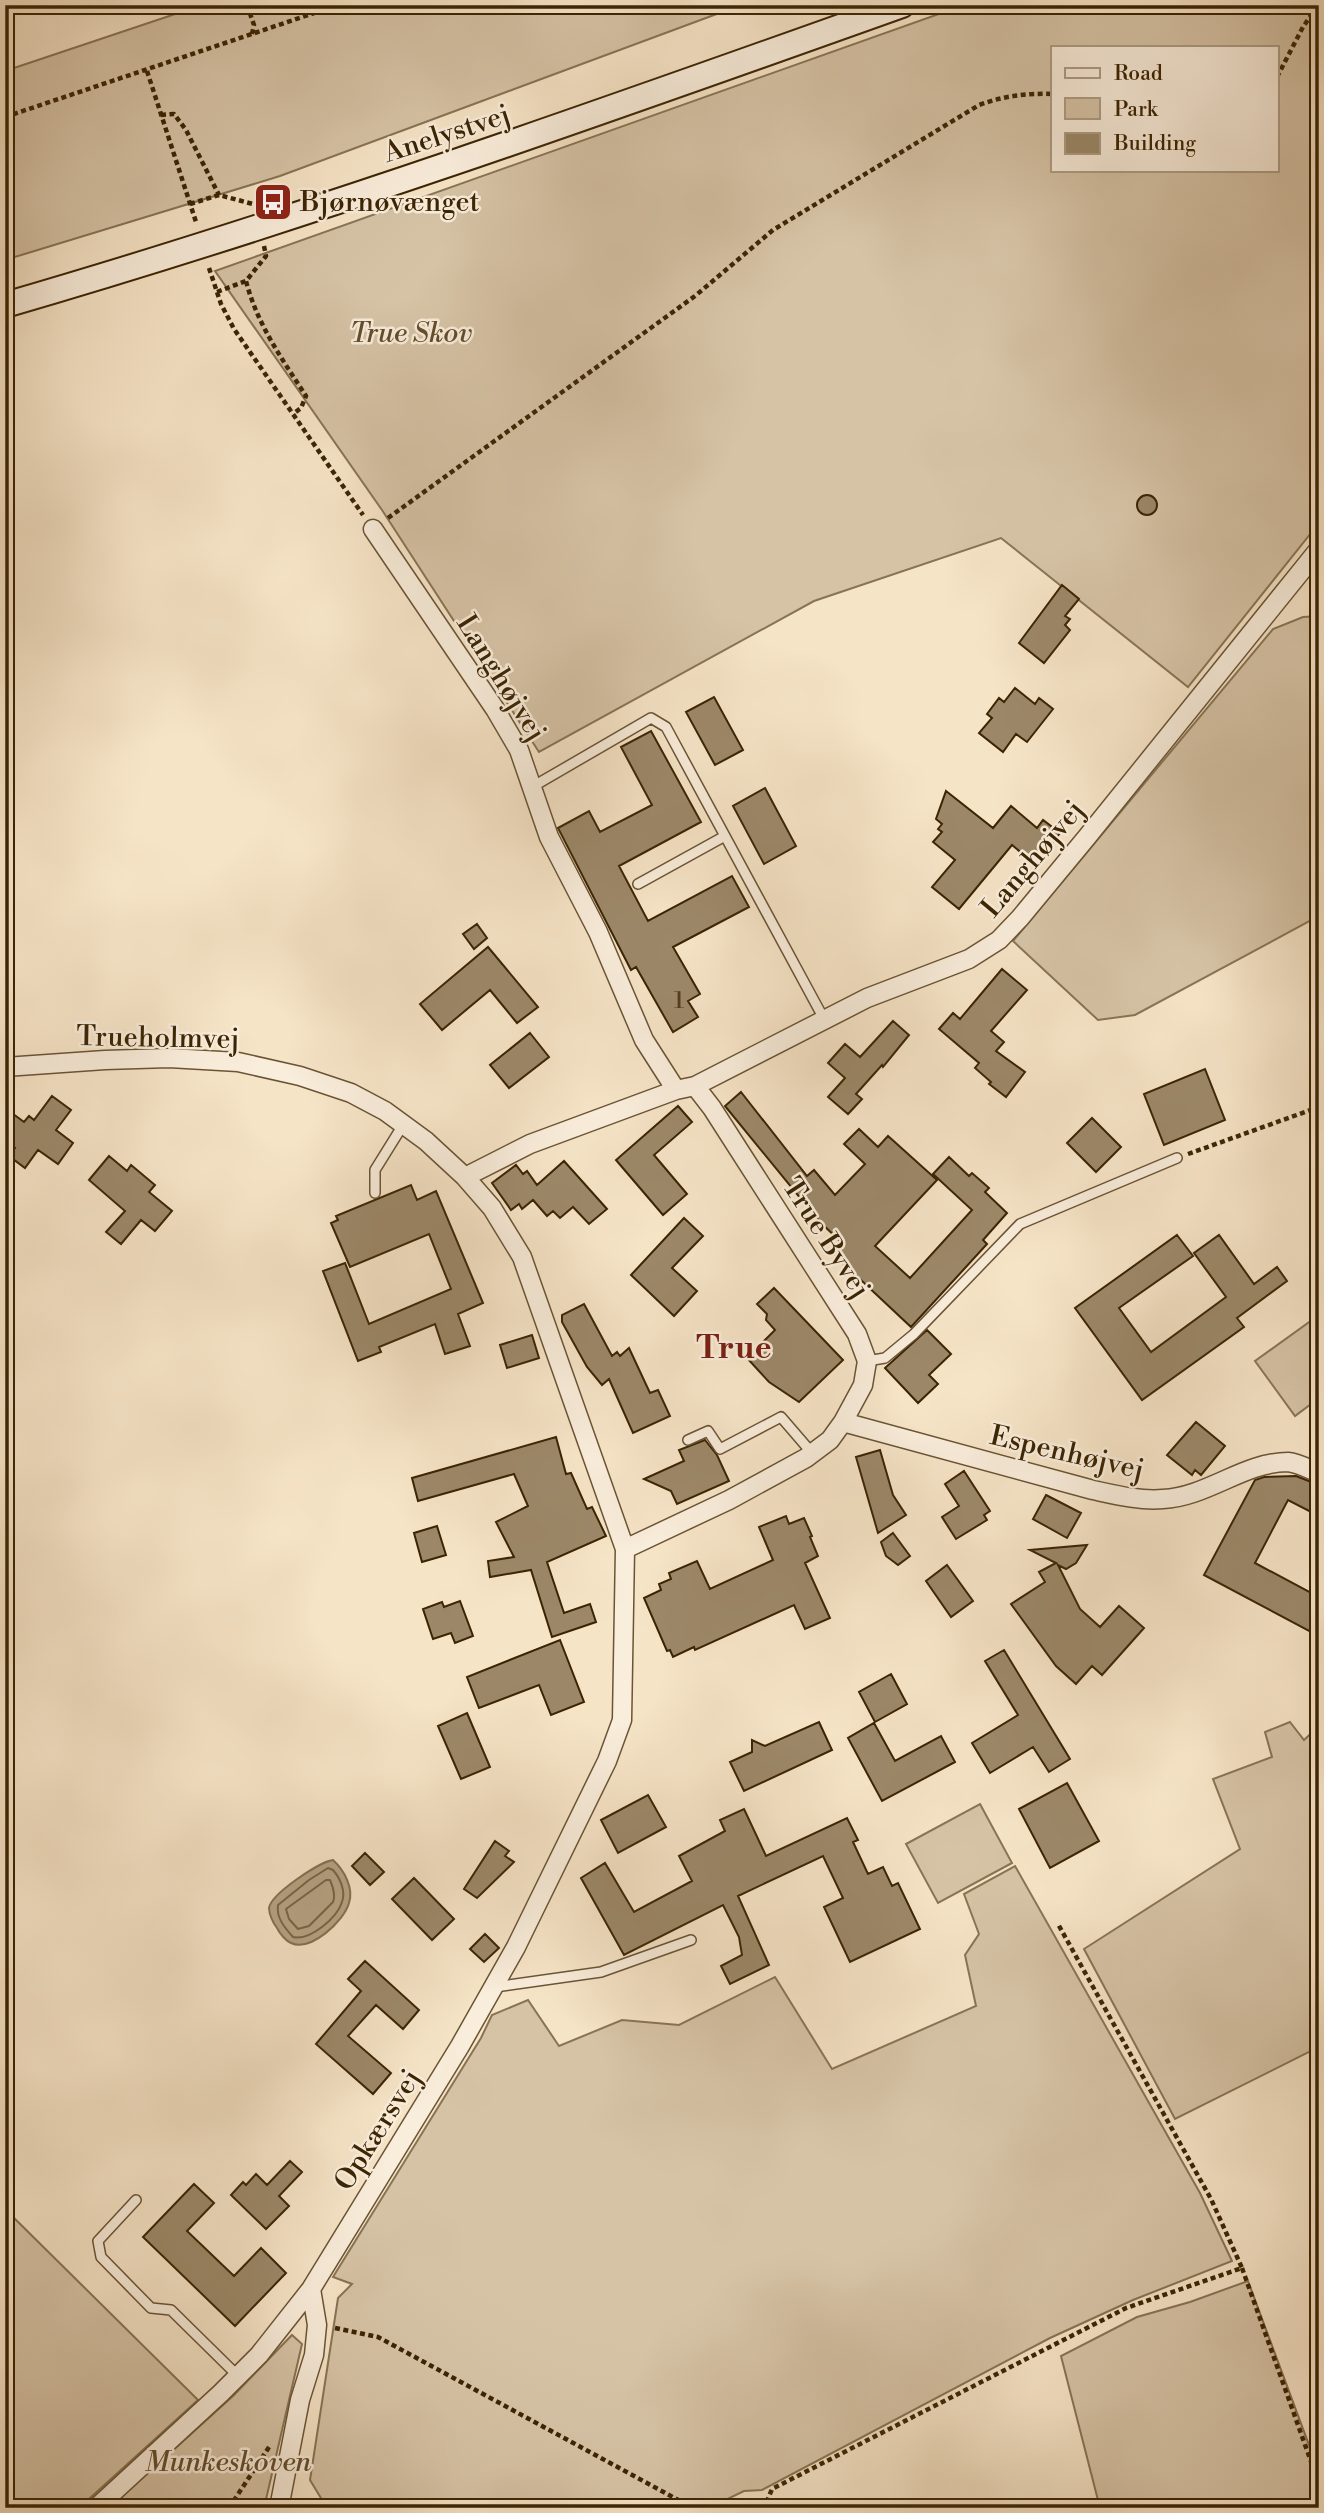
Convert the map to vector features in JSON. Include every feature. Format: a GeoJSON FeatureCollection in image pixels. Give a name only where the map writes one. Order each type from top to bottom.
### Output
{"type":"FeatureCollection","features":[{"type":"Feature","properties":{"kind":"street","name":"Anelystvej"},"geometry":{"type":"LineString","coordinates":[[5,305],[262,226],[488,152],[902,5]]}},
{"type":"Feature","properties":{"kind":"street","name":"Langhøjvej"},"geometry":{"type":"LineString","coordinates":[[373,529],[495,709],[519,750],[549,837],[598,932],[644,1040],[677,1090]]}},
{"type":"Feature","properties":{"kind":"street","name":"Langhøjvej"},"geometry":{"type":"LineString","coordinates":[[695,1086],[824,1019],[969,959],[999,940],[1087,837],[1319,549]]}},
{"type":"Feature","properties":{"kind":"street","name":"Trueholmvej"},"geometry":{"type":"LineString","coordinates":[[5,1067],[169,1058],[239,1062],[300,1076],[351,1093],[385,1111],[403,1125]]}},
{"type":"Feature","properties":{"kind":"street"},"geometry":{"type":"LineString","coordinates":[[465,1177],[530,1144],[677,1090],[695,1086]]}},
{"type":"Feature","properties":{"kind":"street","name":"True Byvej"},"geometry":{"type":"LineString","coordinates":[[695,1086],[712,1108],[857,1334],[867,1361]]}},
{"type":"Feature","properties":{"kind":"street"},"geometry":{"type":"LineString","coordinates":[[403,1125],[465,1177],[492,1208],[522,1257],[625,1549],[729,1500],[830,1440],[863,1385],[867,1361]]}},
{"type":"Feature","properties":{"kind":"street","name":"Espenhøjvej"},"geometry":{"type":"LineString","coordinates":[[843,1422],[1066,1483],[1133,1498],[1164,1499],[1194,1494],[1269,1464],[1291,1462],[1319,1473]]}},
{"type":"Feature","properties":{"kind":"street","name":"Opkærsvej"},"geometry":{"type":"LineString","coordinates":[[96,2508],[259,2355],[311,2290],[493,1987],[545,1891],[607,1761],[622,1720],[625,1549]]}},
{"type":"Feature","properties":{"kind":"street"},"geometry":{"type":"LineString","coordinates":[[279,2508],[300,2400],[314,2355],[317,2325],[311,2290]]}},
{"type":"Feature","properties":{"kind":"lane"},"geometry":{"type":"LineString","coordinates":[[532,787],[651,718],[666,727],[824,1019]]}},
{"type":"Feature","properties":{"kind":"lane"},"geometry":{"type":"LineString","coordinates":[[638,884],[725,836]]}},
{"type":"Feature","properties":{"kind":"lane"},"geometry":{"type":"LineString","coordinates":[[375,1193],[375,1170],[403,1125]]}},
{"type":"Feature","properties":{"kind":"lane"},"geometry":{"type":"LineString","coordinates":[[867,1361],[885,1358],[914,1334],[1020,1224],[1177,1158]]}},
{"type":"Feature","properties":{"kind":"lane"},"geometry":{"type":"LineString","coordinates":[[688,1440],[708,1430],[720,1448],[781,1417],[812,1453]]}},
{"type":"Feature","properties":{"kind":"lane"},"geometry":{"type":"LineString","coordinates":[[493,1987],[601,1972],[691,1940]]}},
{"type":"Feature","properties":{"kind":"lane"},"geometry":{"type":"LineString","coordinates":[[136,2200],[98,2241],[101,2257],[151,2308],[171,2310],[238,2376]]}},
{"type":"Feature","properties":{"kind":"path"},"geometry":{"type":"LineString","coordinates":[[247,5],[254,25],[251,35]]}},
{"type":"Feature","properties":{"kind":"path"},"geometry":{"type":"LineString","coordinates":[[5,117],[338,5]]}},
{"type":"Feature","properties":{"kind":"path"},"geometry":{"type":"LineString","coordinates":[[1278,75],[1303,27],[1318,5]]}},
{"type":"Feature","properties":{"kind":"path"},"geometry":{"type":"LineString","coordinates":[[147,71],[195,222]]}},
{"type":"Feature","properties":{"kind":"path"},"geometry":{"type":"LineString","coordinates":[[209,268],[234,329],[373,529],[695,296],[773,230],[979,105],[998,98],[1023,94],[1051,94]]}},
{"type":"Feature","properties":{"kind":"path"},"geometry":{"type":"LineString","coordinates":[[161,114],[174,114],[186,130],[219,195]]}},
{"type":"Feature","properties":{"kind":"path"},"geometry":{"type":"LineString","coordinates":[[190,204],[219,195],[256,205],[266,256],[246,281],[217,292]]}},
{"type":"Feature","properties":{"kind":"path"},"geometry":{"type":"LineString","coordinates":[[246,281],[252,303],[266,334],[306,396],[301,408],[293,414]]}},
{"type":"Feature","properties":{"kind":"path"},"geometry":{"type":"LineString","coordinates":[[1177,1158],[1319,1107]]}},
{"type":"Feature","properties":{"kind":"path"},"geometry":{"type":"LineString","coordinates":[[1058,1924],[1211,2199],[1242,2268],[1319,2484]]}},
{"type":"Feature","properties":{"kind":"path"},"geometry":{"type":"LineString","coordinates":[[761,2508],[765,2506],[772,2489],[1126,2308],[1242,2268]]}},
{"type":"Feature","properties":{"kind":"path"},"geometry":{"type":"LineString","coordinates":[[317,2325],[378,2337],[693,2508]]}},
{"type":"Feature","properties":{"kind":"path"},"geometry":{"type":"LineString","coordinates":[[229,2508],[272,2443]]}},
{"type":"Feature","properties":{"kind":"green space"},"geometry":{"type":"Polygon","coordinates":[[[202,5],[741,5],[280,176],[5,260],[5,71],[202,5]]]}},
{"type":"Feature","properties":{"kind":"green space","name":"True Skov"},"geometry":{"type":"Polygon","coordinates":[[[964,5],[1319,5],[1319,523],[1188,687],[1001,538],[814,601],[539,752],[382,510],[215,271],[964,5]]]}},
{"type":"Feature","properties":{"kind":"green space"},"geometry":{"type":"Polygon","coordinates":[[[1319,616],[1319,916],[1135,1015],[1098,1020],[1013,941],[1273,629],[1303,617],[1319,616]]]}},
{"type":"Feature","properties":{"kind":"green space"},"geometry":{"type":"Polygon","coordinates":[[[1319,1315],[1319,1398],[1295,1416],[1255,1361],[1319,1315]]]}},
{"type":"Feature","properties":{"kind":"green space"},"geometry":{"type":"Polygon","coordinates":[[[1290,1722],[1304,1740],[1319,1726],[1319,2047],[1175,2119],[1084,1949],[1240,1849],[1213,1779],[1272,1757],[1265,1732],[1290,1722]]]}},
{"type":"Feature","properties":{"kind":"green space"},"geometry":{"type":"Polygon","coordinates":[[[980,1804],[1012,1863],[938,1903],[906,1844],[980,1804]]]}},
{"type":"Feature","properties":{"kind":"green space"},"geometry":{"type":"Polygon","coordinates":[[[1015,1866],[1200,2193],[1232,2261],[1133,2300],[1050,2338],[762,2490],[744,2491],[709,2508],[327,2508],[310,2480],[338,2298],[352,2284],[333,2277],[481,2038],[492,2015],[528,2000],[559,2046],[622,2020],[679,2025],[775,1977],[832,2069],[976,2006],[965,1955],[979,1934],[964,1894],[1015,1866]]]}},
{"type":"Feature","properties":{"kind":"green space"},"geometry":{"type":"Polygon","coordinates":[[[5,2209],[198,2400],[79,2508],[5,2508],[5,2209]]]}},
{"type":"Feature","properties":{"kind":"green space"},"geometry":{"type":"Polygon","coordinates":[[[1248,2281],[1319,2472],[1319,2508],[1100,2508],[1061,2356],[1137,2317],[1248,2281]]]}},
{"type":"Feature","properties":{"kind":"green space","name":"Munkeskoven"},"geometry":{"type":"Polygon","coordinates":[[[292,2335],[302,2344],[264,2508],[109,2508],[233,2396],[292,2335]]]}},
{"type":"Feature","properties":{"kind":"water"},"geometry":{"type":"Polygon","coordinates":[[[333,1860],[349,1885],[350,1897],[346,1910],[334,1926],[317,1939],[299,1945],[289,1942],[281,1935],[272,1918],[269,1908],[272,1902],[296,1880],[317,1866],[333,1860]]]}},
{"type":"Feature","properties":{"kind":"building"},"geometry":{"type":"Polygon","coordinates":[[[1147,495],[1154,498],[1157,505],[1154,512],[1147,515],[1140,512],[1137,505],[1140,498],[1147,495]]]}},
{"type":"Feature","properties":{"kind":"building"},"geometry":{"type":"Polygon","coordinates":[[[1062,585],[1079,599],[1065,616],[1070,619],[1065,625],[1070,630],[1044,663],[1019,643],[1062,585]]]}},
{"type":"Feature","properties":{"kind":"building"},"geometry":{"type":"Polygon","coordinates":[[[1015,688],[1035,704],[1039,698],[1053,709],[1027,742],[1016,734],[1003,752],[979,733],[992,718],[987,714],[999,698],[1004,702],[1015,688]]]}},
{"type":"Feature","properties":{"kind":"building"},"geometry":{"type":"Polygon","coordinates":[[[714,697],[743,750],[715,765],[686,712],[714,697]]]}},
{"type":"Feature","properties":{"kind":"building"},"geometry":{"type":"Polygon","coordinates":[[[651,731],[701,822],[619,866],[648,921],[732,876],[749,907],[673,947],[700,994],[688,1001],[698,1017],[673,1032],[636,967],[631,970],[558,828],[589,811],[600,832],[652,805],[621,747],[651,731]]]}},
{"type":"Feature","properties":{"kind":"building"},"geometry":{"type":"Polygon","coordinates":[[[765,788],[796,846],[764,864],[733,806],[765,788]]]}},
{"type":"Feature","properties":{"kind":"building"},"geometry":{"type":"Polygon","coordinates":[[[946,791],[993,828],[1011,806],[1037,828],[1043,820],[1060,833],[1048,849],[1043,844],[1030,860],[1012,845],[959,909],[932,887],[955,860],[933,842],[942,832],[938,829],[942,824],[936,819],[946,791]]]}},
{"type":"Feature","properties":{"kind":"building"},"geometry":{"type":"Polygon","coordinates":[[[477,924],[487,938],[474,949],[463,934],[477,924]]]}},
{"type":"Feature","properties":{"kind":"building"},"geometry":{"type":"Polygon","coordinates":[[[488,947],[538,1007],[517,1023],[490,990],[442,1030],[420,1004],[488,947]]]}},
{"type":"Feature","properties":{"kind":"building"},"geometry":{"type":"Polygon","coordinates":[[[1002,969],[1027,990],[991,1031],[1004,1042],[996,1051],[1025,1072],[1006,1097],[989,1084],[991,1082],[975,1068],[979,1063],[939,1029],[953,1013],[960,1019],[1002,969]]]}},
{"type":"Feature","properties":{"kind":"building"},"geometry":{"type":"Polygon","coordinates":[[[893,1021],[909,1035],[856,1094],[862,1099],[848,1114],[828,1097],[845,1078],[828,1063],[845,1044],[860,1057],[893,1021]]]}},
{"type":"Feature","properties":{"kind":"building"},"geometry":{"type":"Polygon","coordinates":[[[530,1033],[549,1057],[509,1088],[490,1065],[530,1033]]]}},
{"type":"Feature","properties":{"kind":"building"},"geometry":{"type":"Polygon","coordinates":[[[1205,1069],[1225,1120],[1164,1145],[1144,1094],[1205,1069]]]}},
{"type":"Feature","properties":{"kind":"building"},"geometry":{"type":"Polygon","coordinates":[[[741,1092],[807,1176],[814,1170],[835,1195],[865,1164],[844,1144],[859,1129],[878,1147],[888,1136],[937,1180],[875,1246],[910,1278],[972,1210],[933,1174],[949,1157],[969,1176],[972,1173],[989,1188],[985,1192],[1007,1213],[983,1240],[987,1244],[911,1327],[831,1252],[841,1242],[819,1221],[725,1106],[741,1092]]]}},
{"type":"Feature","properties":{"kind":"building"},"geometry":{"type":"Polygon","coordinates":[[[52,1096],[71,1110],[56,1130],[73,1143],[58,1164],[38,1150],[25,1168],[9,1156],[15,1148],[5,1141],[5,1108],[24,1122],[29,1116],[34,1120],[52,1096]]]}},
{"type":"Feature","properties":{"kind":"building"},"geometry":{"type":"Polygon","coordinates":[[[678,1106],[692,1122],[654,1155],[687,1194],[663,1215],[616,1160],[678,1106]]]}},
{"type":"Feature","properties":{"kind":"building"},"geometry":{"type":"Polygon","coordinates":[[[1092,1118],[1121,1147],[1096,1172],[1067,1143],[1092,1118]]]}},
{"type":"Feature","properties":{"kind":"building"},"geometry":{"type":"Polygon","coordinates":[[[109,1156],[127,1171],[131,1165],[155,1185],[149,1192],[172,1211],[155,1231],[141,1220],[121,1244],[106,1232],[125,1211],[89,1180],[109,1156]]]}},
{"type":"Feature","properties":{"kind":"building"},"geometry":{"type":"Polygon","coordinates":[[[564,1161],[607,1209],[589,1224],[573,1207],[560,1218],[553,1211],[547,1216],[533,1200],[522,1209],[519,1204],[511,1210],[492,1183],[516,1165],[523,1174],[527,1171],[537,1185],[564,1161]]]}},
{"type":"Feature","properties":{"kind":"building"},"geometry":{"type":"Polygon","coordinates":[[[411,1185],[417,1200],[436,1191],[483,1303],[458,1314],[470,1346],[445,1354],[435,1324],[379,1347],[381,1352],[358,1361],[323,1271],[345,1263],[369,1324],[451,1289],[429,1234],[350,1267],[331,1223],[338,1220],[336,1216],[411,1185]]]}},
{"type":"Feature","properties":{"kind":"building"},"geometry":{"type":"Polygon","coordinates":[[[684,1218],[703,1236],[672,1268],[697,1291],[674,1316],[631,1275],[684,1218]]]}},
{"type":"Feature","properties":{"kind":"building"},"geometry":{"type":"Polygon","coordinates":[[[1177,1235],[1193,1256],[1119,1308],[1151,1352],[1226,1297],[1194,1253],[1219,1235],[1254,1284],[1277,1267],[1287,1281],[1237,1318],[1244,1327],[1142,1400],[1075,1308],[1177,1235]]]}},
{"type":"Feature","properties":{"kind":"building"},"geometry":{"type":"Polygon","coordinates":[[[774,1288],[843,1360],[799,1402],[769,1382],[747,1358],[775,1330],[766,1320],[767,1314],[757,1304],[774,1288]]]}},
{"type":"Feature","properties":{"kind":"building"},"geometry":{"type":"Polygon","coordinates":[[[584,1304],[612,1356],[617,1352],[620,1356],[629,1348],[650,1393],[658,1390],[670,1416],[633,1433],[609,1379],[602,1385],[587,1367],[562,1322],[562,1315],[584,1304]]]}},
{"type":"Feature","properties":{"kind":"building"},"geometry":{"type":"Polygon","coordinates":[[[927,1330],[951,1354],[929,1375],[938,1384],[918,1403],[885,1368],[927,1330]]]}},
{"type":"Feature","properties":{"kind":"building"},"geometry":{"type":"Polygon","coordinates":[[[532,1335],[539,1358],[507,1368],[500,1345],[532,1335]]]}},
{"type":"Feature","properties":{"kind":"building"},"geometry":{"type":"Polygon","coordinates":[[[1196,1422],[1225,1446],[1201,1475],[1195,1470],[1192,1475],[1167,1455],[1196,1422]]]}},
{"type":"Feature","properties":{"kind":"building"},"geometry":{"type":"Polygon","coordinates":[[[556,1437],[566,1474],[571,1473],[587,1509],[592,1507],[606,1536],[547,1562],[564,1613],[590,1604],[596,1622],[552,1637],[531,1570],[490,1577],[488,1561],[514,1557],[496,1522],[528,1506],[514,1474],[418,1501],[412,1478],[556,1437]]]}},
{"type":"Feature","properties":{"kind":"building"},"geometry":{"type":"Polygon","coordinates":[[[705,1440],[717,1455],[729,1481],[677,1504],[671,1491],[644,1479],[684,1461],[679,1450],[705,1440]]]}},
{"type":"Feature","properties":{"kind":"building"},"geometry":{"type":"Polygon","coordinates":[[[880,1450],[893,1495],[906,1515],[878,1533],[856,1457],[880,1450]]]}},
{"type":"Feature","properties":{"kind":"building"},"geometry":{"type":"Polygon","coordinates":[[[964,1471],[990,1511],[984,1515],[987,1520],[956,1539],[942,1517],[959,1506],[945,1484],[964,1471]]]}},
{"type":"Feature","properties":{"kind":"building"},"geometry":{"type":"Polygon","coordinates":[[[1296,1476],[1319,1485],[1319,1516],[1288,1500],[1255,1563],[1319,1597],[1319,1618],[1311,1632],[1204,1575],[1255,1480],[1264,1477],[1296,1476]]]}},
{"type":"Feature","properties":{"kind":"building"},"geometry":{"type":"Polygon","coordinates":[[[1046,1495],[1081,1513],[1067,1538],[1033,1519],[1046,1495]]]}},
{"type":"Feature","properties":{"kind":"building"},"geometry":{"type":"Polygon","coordinates":[[[786,1516],[789,1524],[804,1518],[812,1536],[810,1537],[818,1556],[805,1563],[830,1618],[805,1629],[794,1605],[695,1650],[694,1647],[673,1657],[670,1650],[667,1651],[644,1598],[661,1590],[659,1584],[671,1579],[669,1573],[697,1561],[710,1589],[773,1560],[759,1527],[786,1516]]]}},
{"type":"Feature","properties":{"kind":"building"},"geometry":{"type":"Polygon","coordinates":[[[437,1526],[446,1555],[422,1562],[414,1533],[437,1526]]]}},
{"type":"Feature","properties":{"kind":"building"},"geometry":{"type":"Polygon","coordinates":[[[893,1533],[910,1556],[898,1565],[886,1556],[881,1542],[893,1533]]]}},
{"type":"Feature","properties":{"kind":"building"},"geometry":{"type":"Polygon","coordinates":[[[1087,1545],[1076,1563],[1066,1569],[1058,1565],[1080,1609],[1100,1627],[1119,1606],[1144,1628],[1102,1675],[1092,1666],[1076,1684],[1056,1666],[1011,1604],[1045,1582],[1039,1572],[1056,1563],[1030,1550],[1087,1545]]]}},
{"type":"Feature","properties":{"kind":"building"},"geometry":{"type":"Polygon","coordinates":[[[947,1565],[973,1601],[951,1617],[926,1581],[947,1565]]]}},
{"type":"Feature","properties":{"kind":"building"},"geometry":{"type":"Polygon","coordinates":[[[460,1601],[473,1636],[455,1643],[451,1633],[433,1639],[423,1609],[442,1602],[444,1607],[460,1601]]]}},
{"type":"Feature","properties":{"kind":"building"},"geometry":{"type":"Polygon","coordinates":[[[560,1640],[584,1702],[551,1715],[539,1685],[479,1708],[467,1677],[560,1640]]]}},
{"type":"Feature","properties":{"kind":"building"},"geometry":{"type":"Polygon","coordinates":[[[1004,1650],[1070,1759],[1049,1772],[1033,1747],[990,1773],[972,1743],[1018,1715],[985,1661],[1004,1650]]]}},
{"type":"Feature","properties":{"kind":"building"},"geometry":{"type":"Polygon","coordinates":[[[891,1674],[907,1704],[875,1722],[859,1692],[891,1674]]]}},
{"type":"Feature","properties":{"kind":"building"},"geometry":{"type":"Polygon","coordinates":[[[467,1713],[490,1767],[461,1779],[438,1726],[467,1713]]]}},
{"type":"Feature","properties":{"kind":"building"},"geometry":{"type":"Polygon","coordinates":[[[819,1722],[832,1750],[744,1791],[730,1762],[752,1752],[752,1740],[765,1746],[819,1722]]]}},
{"type":"Feature","properties":{"kind":"building"},"geometry":{"type":"Polygon","coordinates":[[[874,1723],[895,1761],[941,1736],[955,1762],[882,1801],[848,1738],[874,1723]]]}},
{"type":"Feature","properties":{"kind":"building"},"geometry":{"type":"Polygon","coordinates":[[[1067,1783],[1099,1841],[1050,1868],[1019,1809],[1067,1783]]]}},
{"type":"Feature","properties":{"kind":"building"},"geometry":{"type":"Polygon","coordinates":[[[648,1795],[666,1827],[618,1853],[601,1820],[648,1795]]]}},
{"type":"Feature","properties":{"kind":"building"},"geometry":{"type":"Polygon","coordinates":[[[744,1809],[766,1856],[847,1818],[858,1840],[853,1842],[868,1874],[883,1867],[892,1886],[898,1883],[920,1929],[850,1962],[824,1907],[843,1898],[823,1856],[738,1896],[769,1965],[730,1984],[721,1966],[742,1955],[739,1937],[723,1905],[624,1955],[581,1878],[605,1863],[634,1912],[692,1881],[679,1856],[725,1831],[720,1820],[744,1809]]]}},
{"type":"Feature","properties":{"kind":"building"},"geometry":{"type":"Polygon","coordinates":[[[495,1841],[509,1851],[505,1856],[514,1862],[477,1898],[464,1889],[495,1841]]]}},
{"type":"Feature","properties":{"kind":"building"},"geometry":{"type":"Polygon","coordinates":[[[365,1853],[384,1872],[370,1885],[352,1866],[365,1853]]]}},
{"type":"Feature","properties":{"kind":"building"},"geometry":{"type":"Polygon","coordinates":[[[414,1878],[454,1919],[432,1940],[392,1899],[414,1878]]]}},
{"type":"Feature","properties":{"kind":"building"},"geometry":{"type":"Polygon","coordinates":[[[485,1934],[499,1948],[484,1962],[470,1949],[485,1934]]]}},
{"type":"Feature","properties":{"kind":"building"},"geometry":{"type":"Polygon","coordinates":[[[365,1961],[419,2010],[403,2029],[376,2005],[348,2036],[391,2073],[373,2094],[316,2044],[361,1991],[348,1979],[365,1961]]]}},
{"type":"Feature","properties":{"kind":"building"},"geometry":{"type":"Polygon","coordinates":[[[290,2161],[302,2172],[279,2196],[289,2206],[266,2229],[231,2195],[243,2182],[246,2185],[256,2174],[267,2185],[290,2161]]]}},
{"type":"Feature","properties":{"kind":"building"},"geometry":{"type":"Polygon","coordinates":[[[194,2184],[214,2203],[187,2231],[234,2276],[261,2248],[286,2273],[235,2326],[143,2237],[194,2184]]]}},
{"type":"Feature","properties":{"kind":"place","name":"Bjørnøvænget"},"geometry":{"type":"Point","coordinates":[273,202]}},
{"type":"Feature","properties":{"kind":"district","name":"True"},"geometry":{"type":"Point","coordinates":[734,1348]}}]}
